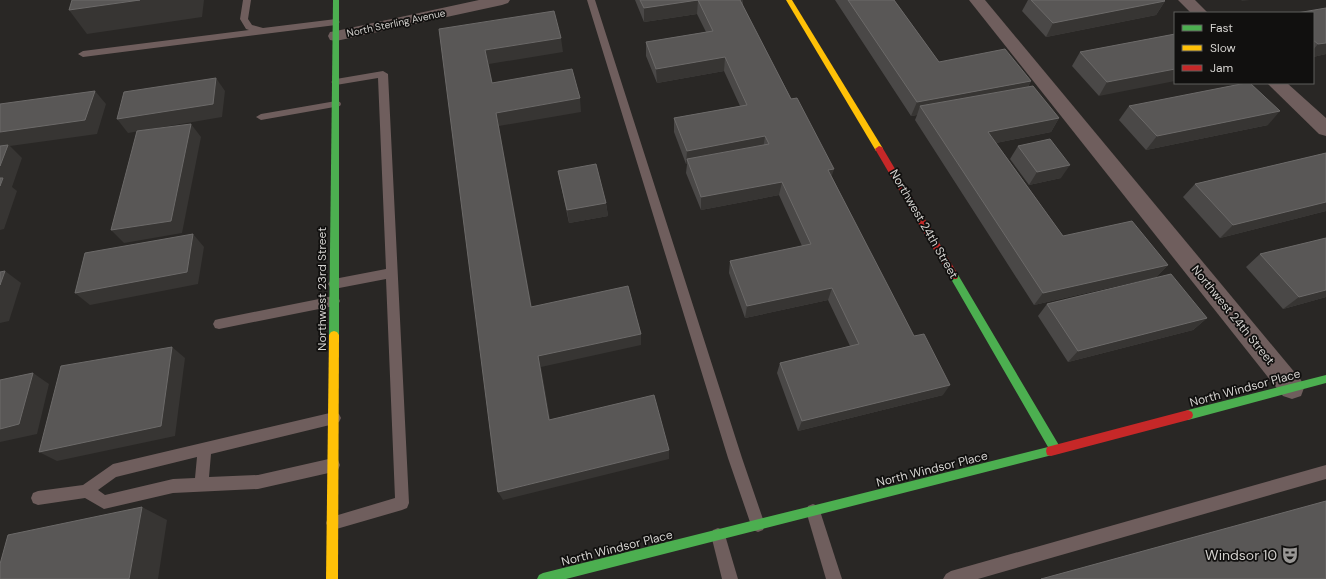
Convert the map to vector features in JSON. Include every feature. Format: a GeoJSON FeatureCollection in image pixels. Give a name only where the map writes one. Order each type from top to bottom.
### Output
{"type":"FeatureCollection","features":[{"type":"Feature","properties":{"kind":"street","name":"Northwest 23rd Street"},"geometry":{"type":"LineString","coordinates":[[332,579],[336,0]]}},
{"type":"Feature","properties":{"kind":"street","name":"North Sterling Avenue"},"geometry":{"type":"LineString","coordinates":[[336,29],[502,0]]}},
{"type":"Feature","properties":{"kind":"street","name":"Northwest 24th Street"},"geometry":{"type":"LineString","coordinates":[[789,0],[851,100],[1056,450]]}},
{"type":"Feature","properties":{"kind":"street","name":"Northwest 24th Street"},"geometry":{"type":"LineString","coordinates":[[977,0],[1292,388]]}},
{"type":"Feature","properties":{"kind":"street"},"geometry":{"type":"LineString","coordinates":[[1186,0],[1199,12]]}},
{"type":"Feature","properties":{"kind":"street"},"geometry":{"type":"LineString","coordinates":[[1277,84],[1326,130]]}},
{"type":"Feature","properties":{"kind":"street","name":"North Windsor Place"},"geometry":{"type":"LineString","coordinates":[[542,579],[1056,450],[1326,379]]}},
{"type":"Feature","properties":{"kind":"lane"},"geometry":{"type":"LineString","coordinates":[[247,0],[244,19],[249,27],[263,31]]}},
{"type":"Feature","properties":{"kind":"lane"},"geometry":{"type":"LineString","coordinates":[[591,0],[735,458],[758,525]]}},
{"type":"Feature","properties":{"kind":"lane"},"geometry":{"type":"LineString","coordinates":[[83,54],[263,31],[336,29]]}},
{"type":"Feature","properties":{"kind":"lane"},"geometry":{"type":"LineString","coordinates":[[333,523],[402,504],[383,74],[336,82]]}},
{"type":"Feature","properties":{"kind":"lane"},"geometry":{"type":"LineString","coordinates":[[261,117],[336,104]]}},
{"type":"Feature","properties":{"kind":"lane"},"geometry":{"type":"LineString","coordinates":[[334,284],[392,273]]}},
{"type":"Feature","properties":{"kind":"lane"},"geometry":{"type":"LineString","coordinates":[[219,324],[334,301]]}},
{"type":"Feature","properties":{"kind":"lane"},"geometry":{"type":"LineString","coordinates":[[38,498],[86,491],[113,471],[334,418]]}},
{"type":"Feature","properties":{"kind":"lane"},"geometry":{"type":"LineString","coordinates":[[201,485],[205,449]]}},
{"type":"Feature","properties":{"kind":"lane"},"geometry":{"type":"LineString","coordinates":[[86,491],[104,502],[173,486],[258,482],[333,465]]}},
{"type":"Feature","properties":{"kind":"lane"},"geometry":{"type":"LineString","coordinates":[[951,579],[1326,472]]}},
{"type":"Feature","properties":{"kind":"lane"},"geometry":{"type":"LineString","coordinates":[[813,511],[834,579]]}},
{"type":"Feature","properties":{"kind":"lane"},"geometry":{"type":"LineString","coordinates":[[718,535],[730,579]]}},
{"type":"Feature","properties":{"kind":"building"},"geometry":{"type":"Polygon","coordinates":[[[72,0],[140,0],[69,10],[72,0]]]}},
{"type":"Feature","properties":{"kind":"building"},"geometry":{"type":"Polygon","coordinates":[[[640,0],[698,0],[644,8],[640,0]]]}},
{"type":"Feature","properties":{"kind":"building"},"geometry":{"type":"Polygon","coordinates":[[[698,0],[740,0],[791,99],[797,98],[834,169],[828,170],[914,336],[924,334],[950,385],[802,421],[780,363],[859,344],[832,288],[747,306],[730,261],[811,244],[782,182],[701,197],[687,159],[769,144],[765,136],[687,151],[674,118],[747,105],[725,57],[656,69],[646,42],[713,31],[698,0]]]}},
{"type":"Feature","properties":{"kind":"building"},"geometry":{"type":"Polygon","coordinates":[[[848,0],[894,0],[939,62],[1005,49],[1031,81],[917,102],[848,0]]]}},
{"type":"Feature","properties":{"kind":"building"},"geometry":{"type":"Polygon","coordinates":[[[1031,0],[1164,0],[1165,1],[1053,23],[1031,0]]]}},
{"type":"Feature","properties":{"kind":"building"},"geometry":{"type":"Polygon","coordinates":[[[1326,8],[1326,43],[1318,44],[1314,41],[1314,12],[1303,12],[1326,8]]]}},
{"type":"Feature","properties":{"kind":"building"},"geometry":{"type":"Polygon","coordinates":[[[554,11],[561,38],[485,50],[492,83],[572,69],[580,98],[496,113],[531,307],[628,286],[641,334],[538,356],[549,420],[654,395],[669,450],[498,492],[439,29],[554,11]]]}},
{"type":"Feature","properties":{"kind":"building"},"geometry":{"type":"Polygon","coordinates":[[[1174,34],[1174,69],[1107,82],[1080,52],[1174,34]]]}},
{"type":"Feature","properties":{"kind":"building"},"geometry":{"type":"Polygon","coordinates":[[[216,78],[213,104],[117,119],[124,92],[216,78]]]}},
{"type":"Feature","properties":{"kind":"building"},"geometry":{"type":"Polygon","coordinates":[[[1241,84],[1251,84],[1280,111],[1157,136],[1129,106],[1241,84]]]}},
{"type":"Feature","properties":{"kind":"building"},"geometry":{"type":"Polygon","coordinates":[[[1033,86],[1059,118],[988,132],[1063,236],[1132,221],[1168,265],[1043,293],[920,106],[1033,86]]]}},
{"type":"Feature","properties":{"kind":"building"},"geometry":{"type":"Polygon","coordinates":[[[95,91],[85,120],[0,132],[0,104],[95,91]]]}},
{"type":"Feature","properties":{"kind":"building"},"geometry":{"type":"Polygon","coordinates":[[[191,124],[171,221],[111,230],[137,131],[191,124]]]}},
{"type":"Feature","properties":{"kind":"building"},"geometry":{"type":"Polygon","coordinates":[[[1050,139],[1070,165],[1037,172],[1018,146],[1050,139]]]}},
{"type":"Feature","properties":{"kind":"building"},"geometry":{"type":"Polygon","coordinates":[[[8,145],[0,166],[0,146],[8,145]]]}},
{"type":"Feature","properties":{"kind":"building"},"geometry":{"type":"Polygon","coordinates":[[[1326,153],[1326,202],[1233,225],[1195,184],[1326,153]]]}},
{"type":"Feature","properties":{"kind":"building"},"geometry":{"type":"Polygon","coordinates":[[[596,164],[606,203],[567,210],[558,171],[596,164]]]}},
{"type":"Feature","properties":{"kind":"building"},"geometry":{"type":"Polygon","coordinates":[[[0,178],[3,178],[0,186],[0,178]]]}},
{"type":"Feature","properties":{"kind":"building"},"geometry":{"type":"Polygon","coordinates":[[[193,234],[187,272],[75,293],[85,253],[193,234]]]}},
{"type":"Feature","properties":{"kind":"building"},"geometry":{"type":"Polygon","coordinates":[[[1326,238],[1326,290],[1299,297],[1260,254],[1326,238]]]}},
{"type":"Feature","properties":{"kind":"building"},"geometry":{"type":"Polygon","coordinates":[[[5,271],[0,285],[0,272],[5,271]]]}},
{"type":"Feature","properties":{"kind":"building"},"geometry":{"type":"Polygon","coordinates":[[[1171,274],[1207,318],[1078,351],[1047,304],[1171,274]]]}},
{"type":"Feature","properties":{"kind":"building"},"geometry":{"type":"Polygon","coordinates":[[[172,347],[161,426],[39,452],[61,366],[172,347]]]}},
{"type":"Feature","properties":{"kind":"building"},"geometry":{"type":"Polygon","coordinates":[[[33,373],[19,424],[0,429],[0,380],[33,373]]]}},
{"type":"Feature","properties":{"kind":"building"},"geometry":{"type":"Polygon","coordinates":[[[1326,501],[1326,579],[1041,579],[1326,501]]]}},
{"type":"Feature","properties":{"kind":"building"},"geometry":{"type":"Polygon","coordinates":[[[142,507],[129,579],[0,579],[0,564],[8,535],[142,507]]]}},
{"type":"Feature","properties":{"kind":"traffic: fast"},"geometry":{"type":"LineString","coordinates":[[334,335],[336,0]]}},
{"type":"Feature","properties":{"kind":"traffic: fast"},"geometry":{"type":"LineString","coordinates":[[954,276],[1056,450]]}},
{"type":"Feature","properties":{"kind":"traffic: fast"},"geometry":{"type":"LineString","coordinates":[[1188,415],[1326,379]]}},
{"type":"Feature","properties":{"kind":"traffic: fast"},"geometry":{"type":"LineString","coordinates":[[543,579],[1051,451]]}},
{"type":"Feature","properties":{"kind":"traffic: slow"},"geometry":{"type":"LineString","coordinates":[[789,0],[879,149]]}},
{"type":"Feature","properties":{"kind":"traffic: slow"},"geometry":{"type":"LineString","coordinates":[[332,579],[334,335]]}},
{"type":"Feature","properties":{"kind":"traffic: jam"},"geometry":{"type":"LineString","coordinates":[[879,149],[954,276]]}},
{"type":"Feature","properties":{"kind":"traffic: jam"},"geometry":{"type":"LineString","coordinates":[[1051,451],[1188,415]]}},
{"type":"Feature","properties":{"kind":"place","name":"Windsor 10"},"geometry":{"type":"Point","coordinates":[1290,555]}}]}
